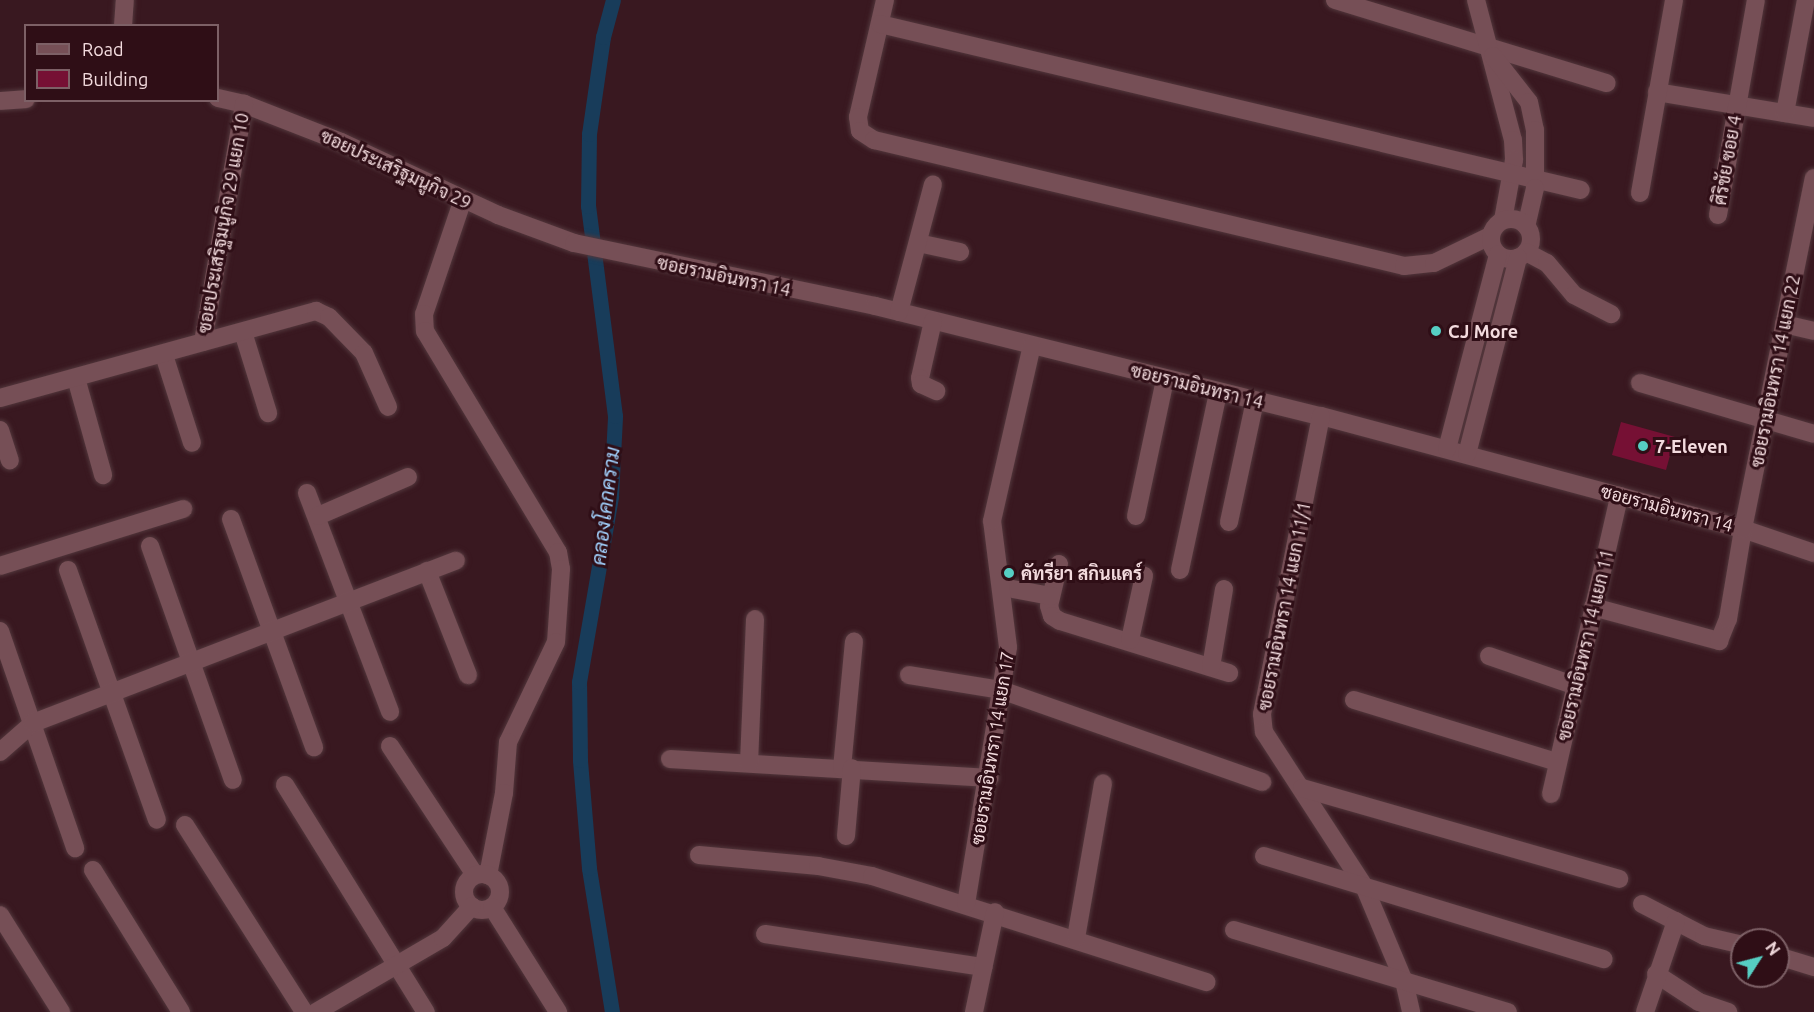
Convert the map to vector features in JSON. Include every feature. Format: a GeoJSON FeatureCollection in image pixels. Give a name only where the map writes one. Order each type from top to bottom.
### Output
{"type":"FeatureCollection","features":[{"type":"Feature","properties":{"kind":"street"},"geometry":{"type":"LineString","coordinates":[[123,24],[125,0]]}},
{"type":"Feature","properties":{"kind":"street"},"geometry":{"type":"LineString","coordinates":[[885,0],[858,117],[860,132],[874,140],[1404,266],[1434,263],[1490,236],[1503,220],[1512,172],[1513,140],[1507,105],[1487,47],[1476,0]]}},
{"type":"Feature","properties":{"kind":"street"},"geometry":{"type":"LineString","coordinates":[[1335,0],[1448,31],[1487,47],[1607,83]]}},
{"type":"Feature","properties":{"kind":"street"},"geometry":{"type":"LineString","coordinates":[[1640,193],[1674,0]]}},
{"type":"Feature","properties":{"kind":"street","name":"ศิริชัย ซอย 4"},"geometry":{"type":"LineString","coordinates":[[1718,215],[1756,0]]}},
{"type":"Feature","properties":{"kind":"street"},"geometry":{"type":"LineString","coordinates":[[1785,113],[1806,0]]}},
{"type":"Feature","properties":{"kind":"street"},"geometry":{"type":"LineString","coordinates":[[880,24],[1581,190]]}},
{"type":"Feature","properties":{"kind":"street"},"geometry":{"type":"LineString","coordinates":[[1467,454],[1522,255],[1530,244],[1526,226],[1536,178],[1535,130],[1529,102],[1487,47]]}},
{"type":"Feature","properties":{"kind":"street"},"geometry":{"type":"LineString","coordinates":[[1657,92],[1814,118]]}},
{"type":"Feature","properties":{"kind":"street","name":"ซอยประเสริฐมนูกิจ 29"},"geometry":{"type":"LineString","coordinates":[[219,98],[244,104],[341,142],[463,199],[574,243]]}},
{"type":"Feature","properties":{"kind":"street"},"geometry":{"type":"LineString","coordinates":[[0,101],[24,99]]}},
{"type":"Feature","properties":{"kind":"street","name":"ซอยประเสริฐมนูกิจ 29 แยก 10"},"geometry":{"type":"LineString","coordinates":[[203,342],[244,104]]}},
{"type":"Feature","properties":{"kind":"street","name":"ซอยรามอินทรา 14 แยก 22"},"geometry":{"type":"LineString","coordinates":[[1593,607],[1719,641],[1728,619],[1743,529],[1814,178]]}},
{"type":"Feature","properties":{"kind":"street"},"geometry":{"type":"LineString","coordinates":[[900,312],[933,184]]}},
{"type":"Feature","properties":{"kind":"street"},"geometry":{"type":"LineString","coordinates":[[390,746],[482,875],[498,884],[500,892],[492,907],[482,910],[472,906],[464,892],[467,882],[482,875],[504,793],[508,742],[556,642],[561,569],[558,552],[425,331],[424,314],[463,199]]}},
{"type":"Feature","properties":{"kind":"street"},"geometry":{"type":"LineString","coordinates":[[1503,220],[1512,219],[1526,226]]}},
{"type":"Feature","properties":{"kind":"street"},"geometry":{"type":"LineString","coordinates":[[1446,449],[1498,255],[1490,236]]}},
{"type":"Feature","properties":{"kind":"street","name":"ซอยรามอินทรา 14"},"geometry":{"type":"LineString","coordinates":[[574,243],[636,258],[900,312],[1218,393],[1321,416],[1743,529],[1814,554]]}},
{"type":"Feature","properties":{"kind":"street"},"geometry":{"type":"LineString","coordinates":[[918,243],[960,252]]}},
{"type":"Feature","properties":{"kind":"street"},"geometry":{"type":"LineString","coordinates":[[1498,255],[1522,255],[1547,263],[1574,295],[1611,314]]}},
{"type":"Feature","properties":{"kind":"street"},"geometry":{"type":"LineString","coordinates":[[0,398],[164,355],[316,311],[323,313],[365,355],[388,407]]}},
{"type":"Feature","properties":{"kind":"street"},"geometry":{"type":"LineString","coordinates":[[933,321],[920,378],[921,384],[936,392]]}},
{"type":"Feature","properties":{"kind":"street"},"geometry":{"type":"LineString","coordinates":[[1784,324],[1814,331]]}},
{"type":"Feature","properties":{"kind":"street"},"geometry":{"type":"LineString","coordinates":[[243,332],[268,413]]}},
{"type":"Feature","properties":{"kind":"street","name":"ซอยรามอินทรา 14 แยก 17"},"geometry":{"type":"LineString","coordinates":[[966,904],[989,778],[1008,647],[992,521],[1032,345]]}},
{"type":"Feature","properties":{"kind":"street"},"geometry":{"type":"LineString","coordinates":[[164,355],[192,443]]}},
{"type":"Feature","properties":{"kind":"street"},"geometry":{"type":"LineString","coordinates":[[76,378],[103,475]]}},
{"type":"Feature","properties":{"kind":"street"},"geometry":{"type":"LineString","coordinates":[[1136,516],[1165,379]]}},
{"type":"Feature","properties":{"kind":"street"},"geometry":{"type":"LineString","coordinates":[[1640,383],[1814,434]]}},
{"type":"Feature","properties":{"kind":"street"},"geometry":{"type":"LineString","coordinates":[[1180,570],[1218,393]]}},
{"type":"Feature","properties":{"kind":"street"},"geometry":{"type":"LineString","coordinates":[[1229,522],[1255,401]]}},
{"type":"Feature","properties":{"kind":"street","name":"ซอยรามอินทรา 14 แยก 11/1"},"geometry":{"type":"LineString","coordinates":[[1321,416],[1262,714],[1264,732],[1364,886],[1404,981],[1411,1012]]}},
{"type":"Feature","properties":{"kind":"street"},"geometry":{"type":"LineString","coordinates":[[0,430],[10,460]]}},
{"type":"Feature","properties":{"kind":"street"},"geometry":{"type":"LineString","coordinates":[[318,516],[408,477]]}},
{"type":"Feature","properties":{"kind":"street"},"geometry":{"type":"LineString","coordinates":[[307,493],[318,516],[390,712]]}},
{"type":"Feature","properties":{"kind":"street","name":"ซอยรามอินทรา 14 แยก 11"},"geometry":{"type":"LineString","coordinates":[[1551,794],[1619,496]]}},
{"type":"Feature","properties":{"kind":"street"},"geometry":{"type":"LineString","coordinates":[[0,566],[183,509]]}},
{"type":"Feature","properties":{"kind":"street"},"geometry":{"type":"LineString","coordinates":[[231,519],[314,747]]}},
{"type":"Feature","properties":{"kind":"street"},"geometry":{"type":"LineString","coordinates":[[150,546],[233,780]]}},
{"type":"Feature","properties":{"kind":"street"},"geometry":{"type":"LineString","coordinates":[[0,752],[33,723],[191,661],[350,604],[456,561]]}},
{"type":"Feature","properties":{"kind":"street"},"geometry":{"type":"LineString","coordinates":[[1059,564],[1051,596],[1052,616],[1060,621],[1130,640],[1229,673]]}},
{"type":"Feature","properties":{"kind":"street"},"geometry":{"type":"LineString","coordinates":[[68,570],[157,820]]}},
{"type":"Feature","properties":{"kind":"street"},"geometry":{"type":"LineString","coordinates":[[427,571],[468,675]]}},
{"type":"Feature","properties":{"kind":"street"},"geometry":{"type":"LineString","coordinates":[[1130,640],[1144,576]]}},
{"type":"Feature","properties":{"kind":"street"},"geometry":{"type":"LineString","coordinates":[[1002,587],[1051,596]]}},
{"type":"Feature","properties":{"kind":"street"},"geometry":{"type":"LineString","coordinates":[[1211,667],[1224,589]]}},
{"type":"Feature","properties":{"kind":"street"},"geometry":{"type":"LineString","coordinates":[[749,763],[755,619]]}},
{"type":"Feature","properties":{"kind":"street"},"geometry":{"type":"LineString","coordinates":[[0,632],[75,848]]}},
{"type":"Feature","properties":{"kind":"street"},"geometry":{"type":"LineString","coordinates":[[846,836],[847,768],[854,642]]}},
{"type":"Feature","properties":{"kind":"street"},"geometry":{"type":"LineString","coordinates":[[1489,656],[1576,686]]}},
{"type":"Feature","properties":{"kind":"street"},"geometry":{"type":"LineString","coordinates":[[909,675],[1001,690],[1262,782]]}},
{"type":"Feature","properties":{"kind":"street"},"geometry":{"type":"LineString","coordinates":[[1354,700],[1557,762]]}},
{"type":"Feature","properties":{"kind":"street"},"geometry":{"type":"LineString","coordinates":[[670,759],[989,778]]}},
{"type":"Feature","properties":{"kind":"street"},"geometry":{"type":"LineString","coordinates":[[1076,938],[1103,783]]}},
{"type":"Feature","properties":{"kind":"street"},"geometry":{"type":"LineString","coordinates":[[285,786],[426,1012]]}},
{"type":"Feature","properties":{"kind":"street"},"geometry":{"type":"LineString","coordinates":[[1302,788],[1619,879]]}},
{"type":"Feature","properties":{"kind":"street"},"geometry":{"type":"LineString","coordinates":[[185,825],[304,1012]]}},
{"type":"Feature","properties":{"kind":"street"},"geometry":{"type":"LineString","coordinates":[[699,855],[818,866],[872,876],[995,912],[1207,982]]}},
{"type":"Feature","properties":{"kind":"street"},"geometry":{"type":"LineString","coordinates":[[1264,856],[1604,959]]}},
{"type":"Feature","properties":{"kind":"street"},"geometry":{"type":"LineString","coordinates":[[93,870],[181,1012]]}},
{"type":"Feature","properties":{"kind":"street"},"geometry":{"type":"LineString","coordinates":[[1642,904],[1704,936],[1730,942]]}},
{"type":"Feature","properties":{"kind":"street"},"geometry":{"type":"LineString","coordinates":[[315,1012],[442,938],[472,906]]}},
{"type":"Feature","properties":{"kind":"street"},"geometry":{"type":"LineString","coordinates":[[492,907],[558,1012]]}},
{"type":"Feature","properties":{"kind":"street"},"geometry":{"type":"LineString","coordinates":[[974,1012],[995,912]]}},
{"type":"Feature","properties":{"kind":"street"},"geometry":{"type":"LineString","coordinates":[[0,915],[61,1012]]}},
{"type":"Feature","properties":{"kind":"street"},"geometry":{"type":"LineString","coordinates":[[1645,1012],[1656,974],[1676,921]]}},
{"type":"Feature","properties":{"kind":"street"},"geometry":{"type":"LineString","coordinates":[[1234,930],[1508,1012]]}},
{"type":"Feature","properties":{"kind":"street"},"geometry":{"type":"LineString","coordinates":[[765,934],[984,967]]}},
{"type":"Feature","properties":{"kind":"street"},"geometry":{"type":"LineString","coordinates":[[1790,960],[1814,967]]}},
{"type":"Feature","properties":{"kind":"street"},"geometry":{"type":"LineString","coordinates":[[1656,974],[1699,1002],[1728,1012]]}},
{"type":"Feature","properties":{"kind":"building","name":"7-Eleven"},"geometry":{"type":"Polygon","coordinates":[[[1621,422],[1675,437],[1666,470],[1612,455],[1621,422]]]}},
{"type":"Feature","properties":{"kind":"waterway","name":"คลองโคกคราม"},"geometry":{"type":"LineString","coordinates":[[612,1012],[589,868],[580,760],[579,682],[611,496],[615,416],[588,206],[589,134],[603,37],[613,0]]}},
{"type":"Feature","properties":{"kind":"place","name":"CJ More"},"geometry":{"type":"Point","coordinates":[1436,331]}},
{"type":"Feature","properties":{"kind":"place","name":"7-Eleven"},"geometry":{"type":"Point","coordinates":[1643,446]}},
{"type":"Feature","properties":{"kind":"place","name":"คัทรียา สกินแคร์"},"geometry":{"type":"Point","coordinates":[1009,573]}}]}
